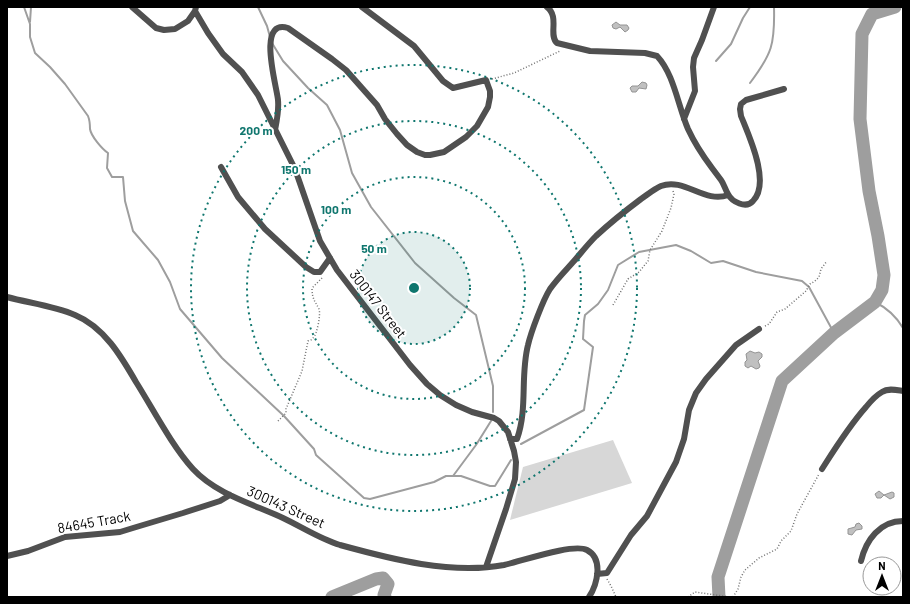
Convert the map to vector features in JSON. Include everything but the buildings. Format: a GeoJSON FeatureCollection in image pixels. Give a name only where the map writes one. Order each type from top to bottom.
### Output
{"type":"FeatureCollection","features":[{"type":"Feature","properties":{"kind":"street"},"geometry":{"type":"LineString","coordinates":[[132,7],[156,28],[164,30],[175,29],[188,21],[196,9]]}},
{"type":"Feature","properties":{"kind":"street"},"geometry":{"type":"LineString","coordinates":[[275,130],[279,112],[270,46],[272,35],[280,28],[288,28],[346,70],[377,105],[385,119],[397,134],[407,145],[417,152],[430,156],[444,152],[466,137],[477,126],[488,107],[490,97],[489,87],[486,80],[453,88],[443,81],[414,46],[362,7]]}},
{"type":"Feature","properties":{"kind":"street"},"geometry":{"type":"LineString","coordinates":[[547,7],[553,14],[555,41],[557,43],[590,51],[646,53],[657,56],[668,73],[688,130],[702,154],[720,179],[728,195],[739,203],[748,204],[755,199],[759,186],[760,172],[741,116],[741,104],[746,100],[784,89]]}},
{"type":"Feature","properties":{"kind":"street"},"geometry":{"type":"LineString","coordinates":[[684,119],[695,92],[693,66],[694,58],[714,7]]}},
{"type":"Feature","properties":{"kind":"street","name":"300147 Street"},"geometry":{"type":"LineString","coordinates":[[196,9],[208,33],[224,54],[242,72],[258,95],[295,169],[320,241],[337,270],[410,365],[427,384],[440,395],[456,405],[499,421],[508,432],[516,462],[515,479],[486,567]]}},
{"type":"Feature","properties":{"kind":"street"},"geometry":{"type":"LineString","coordinates":[[221,168],[238,197],[265,230],[306,267],[314,272],[320,272],[330,258]]}},
{"type":"Feature","properties":{"kind":"street"},"geometry":{"type":"LineString","coordinates":[[510,439],[517,438],[520,431],[523,409],[524,364],[528,344],[549,290],[556,280],[596,237],[624,212],[658,187],[670,184],[689,188],[715,197],[723,197],[728,195]]}},
{"type":"Feature","properties":{"kind":"street","name":"300143 Street"},"geometry":{"type":"LineString","coordinates":[[7,297],[75,315],[95,327],[111,343],[123,360],[164,427],[193,469],[208,482],[230,495],[338,544],[392,558],[434,565],[472,568],[504,565],[577,548],[586,550],[594,557],[600,574]]}},
{"type":"Feature","properties":{"kind":"street"},"geometry":{"type":"LineString","coordinates":[[589,597],[600,574],[607,573],[612,567],[630,535],[647,516],[676,462],[684,439],[690,410],[696,393],[706,379],[736,345],[758,330]]}},
{"type":"Feature","properties":{"kind":"street"},"geometry":{"type":"LineString","coordinates":[[822,469],[855,419],[873,399],[887,390],[903,392]]}},
{"type":"Feature","properties":{"kind":"street","name":"84645 Track"},"geometry":{"type":"LineString","coordinates":[[7,556],[28,551],[65,537],[120,532],[183,513],[230,495]]}},
{"type":"Feature","properties":{"kind":"street"},"geometry":{"type":"LineString","coordinates":[[861,561],[863,553],[871,538],[880,528],[888,524],[903,521]]}},
{"type":"Feature","properties":{"kind":"path"},"geometry":{"type":"LineString","coordinates":[[486,80],[514,73],[570,46]]}},
{"type":"Feature","properties":{"kind":"path"},"geometry":{"type":"LineString","coordinates":[[613,305],[628,279],[639,272],[648,261],[650,250],[662,231],[671,208],[674,194],[670,184]]}},
{"type":"Feature","properties":{"kind":"path"},"geometry":{"type":"LineString","coordinates":[[758,330],[760,327],[769,324],[777,312],[783,310],[806,291],[810,284],[816,281],[819,277],[821,269],[827,261]]}},
{"type":"Feature","properties":{"kind":"path"},"geometry":{"type":"LineString","coordinates":[[278,421],[286,413],[286,409],[302,371],[307,342],[315,336],[320,310],[312,297],[312,288],[322,279],[320,272]]}},
{"type":"Feature","properties":{"kind":"path"},"geometry":{"type":"LineString","coordinates":[[688,597],[695,592],[732,597],[738,589],[741,577],[746,570],[759,558],[776,549],[781,541],[791,531],[797,514],[822,469]]}},
{"type":"Feature","properties":{"kind":"path"},"geometry":{"type":"LineString","coordinates":[[600,574],[611,586],[616,597]]}},
{"type":"Feature","properties":{"kind":"shaded area"},"geometry":{"type":"Polygon","coordinates":[[[613,440],[632,483],[510,520],[523,467],[613,440]]]}},
{"type":"Feature","properties":{"kind":"waterway"},"geometry":{"type":"LineString","coordinates":[[24,7],[30,24],[30,37],[35,53],[65,84],[88,116],[92,135],[108,153],[107,168],[112,177],[123,177],[125,201],[133,231],[158,260],[170,282],[180,309],[222,358],[284,416],[314,449],[316,455],[364,498],[370,499],[434,482],[446,476],[461,476],[490,486],[495,486],[511,460]]}},
{"type":"Feature","properties":{"kind":"waterway"},"geometry":{"type":"LineString","coordinates":[[30,22],[31,7]]}},
{"type":"Feature","properties":{"kind":"waterway"},"geometry":{"type":"LineString","coordinates":[[258,7],[267,26],[270,37]]}},
{"type":"Feature","properties":{"kind":"waterway"},"geometry":{"type":"LineString","coordinates":[[716,61],[731,44],[743,18],[750,7]]}},
{"type":"Feature","properties":{"kind":"waterway"},"geometry":{"type":"LineString","coordinates":[[750,83],[768,56],[771,48],[774,30],[774,7]]}},
{"type":"Feature","properties":{"kind":"waterway"},"geometry":{"type":"LineString","coordinates":[[719,597],[718,577],[782,381],[834,333],[875,302],[882,290],[884,275],[869,191],[860,119],[862,34],[872,14],[895,7]]}},
{"type":"Feature","properties":{"kind":"waterway"},"geometry":{"type":"LineString","coordinates":[[272,43],[283,61],[308,88],[327,105],[340,130],[352,173],[371,207],[415,263],[454,298],[476,315],[493,386],[493,412]]}},
{"type":"Feature","properties":{"kind":"waterway"},"geometry":{"type":"LineString","coordinates":[[521,444],[584,410],[593,347],[583,339],[585,315],[598,304],[608,290],[618,265],[639,252],[676,245],[691,251],[711,263],[723,261],[756,272],[802,281],[809,287],[834,333]]}},
{"type":"Feature","properties":{"kind":"waterway"},"geometry":{"type":"LineString","coordinates":[[875,302],[891,313],[903,328]]}},
{"type":"Feature","properties":{"kind":"waterway"},"geometry":{"type":"LineString","coordinates":[[453,476],[476,445],[491,421]]}},
{"type":"Feature","properties":{"kind":"waterway"},"geometry":{"type":"LineString","coordinates":[[332,597],[376,579],[383,578],[388,584],[384,595],[385,597]]}}]}
